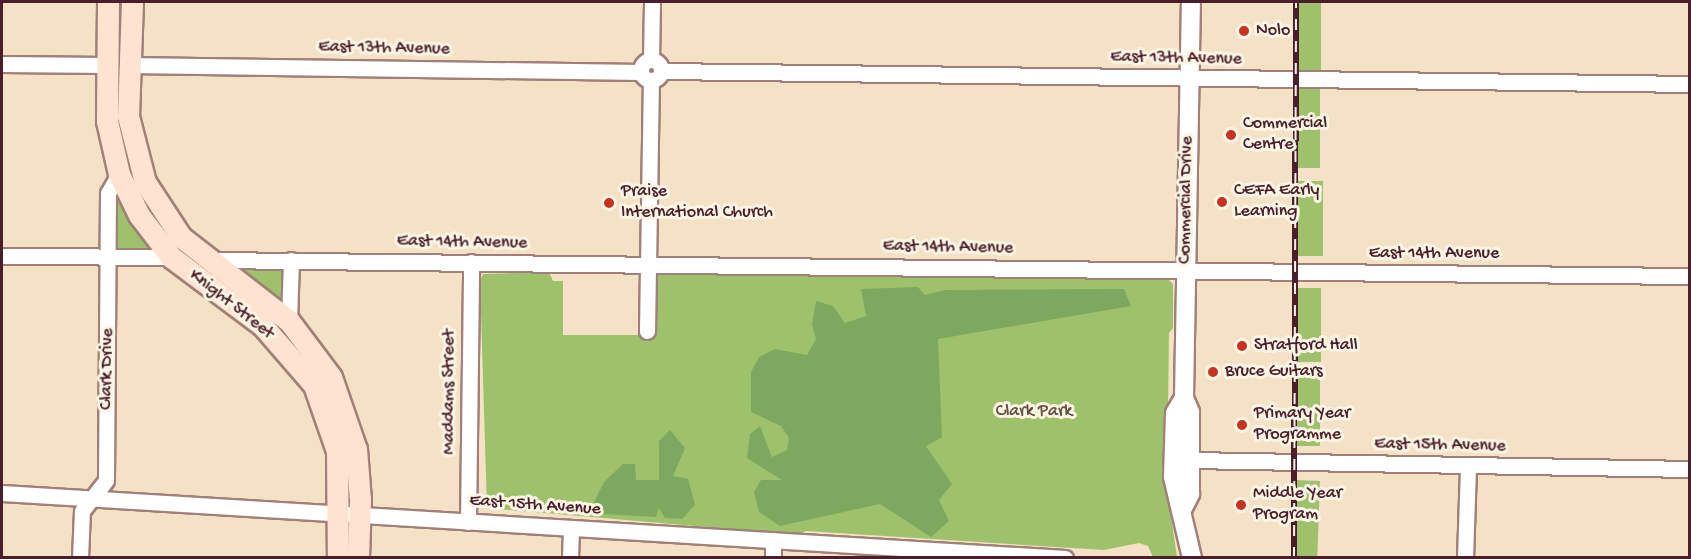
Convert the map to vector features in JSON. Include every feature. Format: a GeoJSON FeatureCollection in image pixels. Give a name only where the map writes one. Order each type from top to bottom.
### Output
{"type":"FeatureCollection","features":[{"type":"Feature","properties":{"kind":"main road"},"geometry":{"type":"LineString","coordinates":[[108,2],[107,121],[119,174],[139,214],[171,257]]}},
{"type":"Feature","properties":{"kind":"main road"},"geometry":{"type":"LineString","coordinates":[[132,2],[128,65],[130,133],[145,182],[172,226],[206,260]]}},
{"type":"Feature","properties":{"kind":"main road","name":"Knight Street"},"geometry":{"type":"LineString","coordinates":[[171,257],[262,325],[314,384],[337,451],[358,558]]}},
{"type":"Feature","properties":{"kind":"main road","name":"Knight Street"},"geometry":{"type":"LineString","coordinates":[[206,260],[290,321],[318,356],[342,399],[356,449],[350,515],[338,558]]}},
{"type":"Feature","properties":{"kind":"street"},"geometry":{"type":"LineString","coordinates":[[647,331],[652,2]]}},
{"type":"Feature","properties":{"kind":"street","name":"Commercial Drive"},"geometry":{"type":"LineString","coordinates":[[1183,508],[1190,494],[1190,412],[1184,398],[1191,2]]}},
{"type":"Feature","properties":{"kind":"street"},"geometry":{"type":"LineString","coordinates":[[2,64],[107,65]]}},
{"type":"Feature","properties":{"kind":"street","name":"East 13th Avenue"},"geometry":{"type":"LineString","coordinates":[[128,65],[1689,84]]}},
{"type":"Feature","properties":{"kind":"street","name":"Clark Drive"},"geometry":{"type":"LineString","coordinates":[[80,558],[82,511],[106,480],[108,193],[119,174]]}},
{"type":"Feature","properties":{"kind":"street"},"geometry":{"type":"LineString","coordinates":[[2,256],[171,257]]}},
{"type":"Feature","properties":{"kind":"street","name":"East 14th Avenue"},"geometry":{"type":"LineString","coordinates":[[206,260],[1689,276]]}},
{"type":"Feature","properties":{"kind":"street"},"geometry":{"type":"LineString","coordinates":[[290,321],[291,260]]}},
{"type":"Feature","properties":{"kind":"street","name":"Maddams Street"},"geometry":{"type":"LineString","coordinates":[[468,522],[471,262]]}},
{"type":"Feature","properties":{"kind":"street","name":"Commercial Drive"},"geometry":{"type":"LineString","coordinates":[[1184,398],[1175,412],[1173,446],[1175,494],[1183,508],[1192,558]]}},
{"type":"Feature","properties":{"kind":"street","name":"East 15th Avenue"},"geometry":{"type":"LineString","coordinates":[[1190,460],[1278,464],[1689,469]]}},
{"type":"Feature","properties":{"kind":"street"},"geometry":{"type":"LineString","coordinates":[[1465,558],[1468,466]]}},
{"type":"Feature","properties":{"kind":"street","name":"East 15th Avenue"},"geometry":{"type":"LineString","coordinates":[[2,493],[1065,558]]}},
{"type":"Feature","properties":{"kind":"street"},"geometry":{"type":"LineString","coordinates":[[570,558],[571,528]]}},
{"type":"Feature","properties":{"kind":"street"},"geometry":{"type":"LineString","coordinates":[[773,540],[773,558]]}},
{"type":"Feature","properties":{"kind":"green space"},"geometry":{"type":"Polygon","coordinates":[[[1296,2],[1321,2],[1321,71],[1296,71],[1296,2]]]}},
{"type":"Feature","properties":{"kind":"green space"},"geometry":{"type":"Polygon","coordinates":[[[1296,87],[1320,87],[1320,168],[1296,168],[1296,87]]]}},
{"type":"Feature","properties":{"kind":"green space"},"geometry":{"type":"Polygon","coordinates":[[[1295,181],[1323,181],[1323,256],[1295,256],[1295,181]]]}},
{"type":"Feature","properties":{"kind":"green space"},"geometry":{"type":"Polygon","coordinates":[[[117,197],[147,245],[147,250],[116,249],[117,197]]]}},
{"type":"Feature","properties":{"kind":"green space"},"geometry":{"type":"Polygon","coordinates":[[[237,267],[283,269],[284,301],[237,272],[237,267]]]}},
{"type":"Feature","properties":{"kind":"green space","name":"Clark Park"},"geometry":{"type":"Polygon","coordinates":[[[673,270],[681,274],[1167,278],[1173,284],[1173,328],[1169,333],[1167,489],[1177,557],[1153,557],[1148,546],[1139,543],[1104,550],[806,531],[798,535],[487,508],[480,281],[483,274],[549,272],[553,281],[563,281],[563,335],[657,335],[655,277],[659,272],[673,270]]]}},
{"type":"Feature","properties":{"kind":"green space"},"geometry":{"type":"Polygon","coordinates":[[[918,287],[925,295],[945,290],[1124,289],[1131,306],[938,339],[942,437],[926,446],[952,484],[939,500],[949,521],[931,537],[880,504],[780,526],[759,512],[754,492],[761,480],[782,480],[747,458],[750,434],[760,426],[772,457],[787,450],[789,438],[781,426],[751,412],[751,372],[759,357],[775,349],[807,355],[816,339],[812,325],[816,301],[833,306],[845,323],[866,316],[861,289],[918,287]]]}},
{"type":"Feature","properties":{"kind":"green space"},"geometry":{"type":"Polygon","coordinates":[[[1295,288],[1321,288],[1321,362],[1295,362],[1295,288]]]}},
{"type":"Feature","properties":{"kind":"green space"},"geometry":{"type":"Polygon","coordinates":[[[1293,375],[1320,375],[1320,446],[1293,446],[1293,375]]]}},
{"type":"Feature","properties":{"kind":"green space"},"geometry":{"type":"Polygon","coordinates":[[[670,430],[685,448],[673,476],[688,479],[695,505],[682,519],[665,518],[659,508],[656,517],[603,514],[594,502],[604,482],[623,464],[635,464],[636,480],[659,480],[659,441],[670,430]]]}},
{"type":"Feature","properties":{"kind":"green space"},"geometry":{"type":"Polygon","coordinates":[[[1294,480],[1320,481],[1317,558],[1291,557],[1294,480]]]}},
{"type":"Feature","properties":{"kind":"railway"},"geometry":{"type":"LineString","coordinates":[[1294,558],[1296,2]]}},
{"type":"Feature","properties":{"kind":"place","name":"Nolo"},"geometry":{"type":"Point","coordinates":[1244,31]}},
{"type":"Feature","properties":{"kind":"place","name":"Commercial Centre"},"geometry":{"type":"Point","coordinates":[1231,135]}},
{"type":"Feature","properties":{"kind":"place","name":"CEFA Early Learning"},"geometry":{"type":"Point","coordinates":[1222,202]}},
{"type":"Feature","properties":{"kind":"place","name":"Praise International Church"},"geometry":{"type":"Point","coordinates":[609,203]}},
{"type":"Feature","properties":{"kind":"place","name":"Stratford Hall"},"geometry":{"type":"Point","coordinates":[1242,346]}},
{"type":"Feature","properties":{"kind":"place","name":"Bruce Guitars"},"geometry":{"type":"Point","coordinates":[1213,372]}},
{"type":"Feature","properties":{"kind":"place","name":"Primary Year Programme"},"geometry":{"type":"Point","coordinates":[1242,425]}},
{"type":"Feature","properties":{"kind":"place","name":"Middle Year Program"},"geometry":{"type":"Point","coordinates":[1241,505]}}]}
